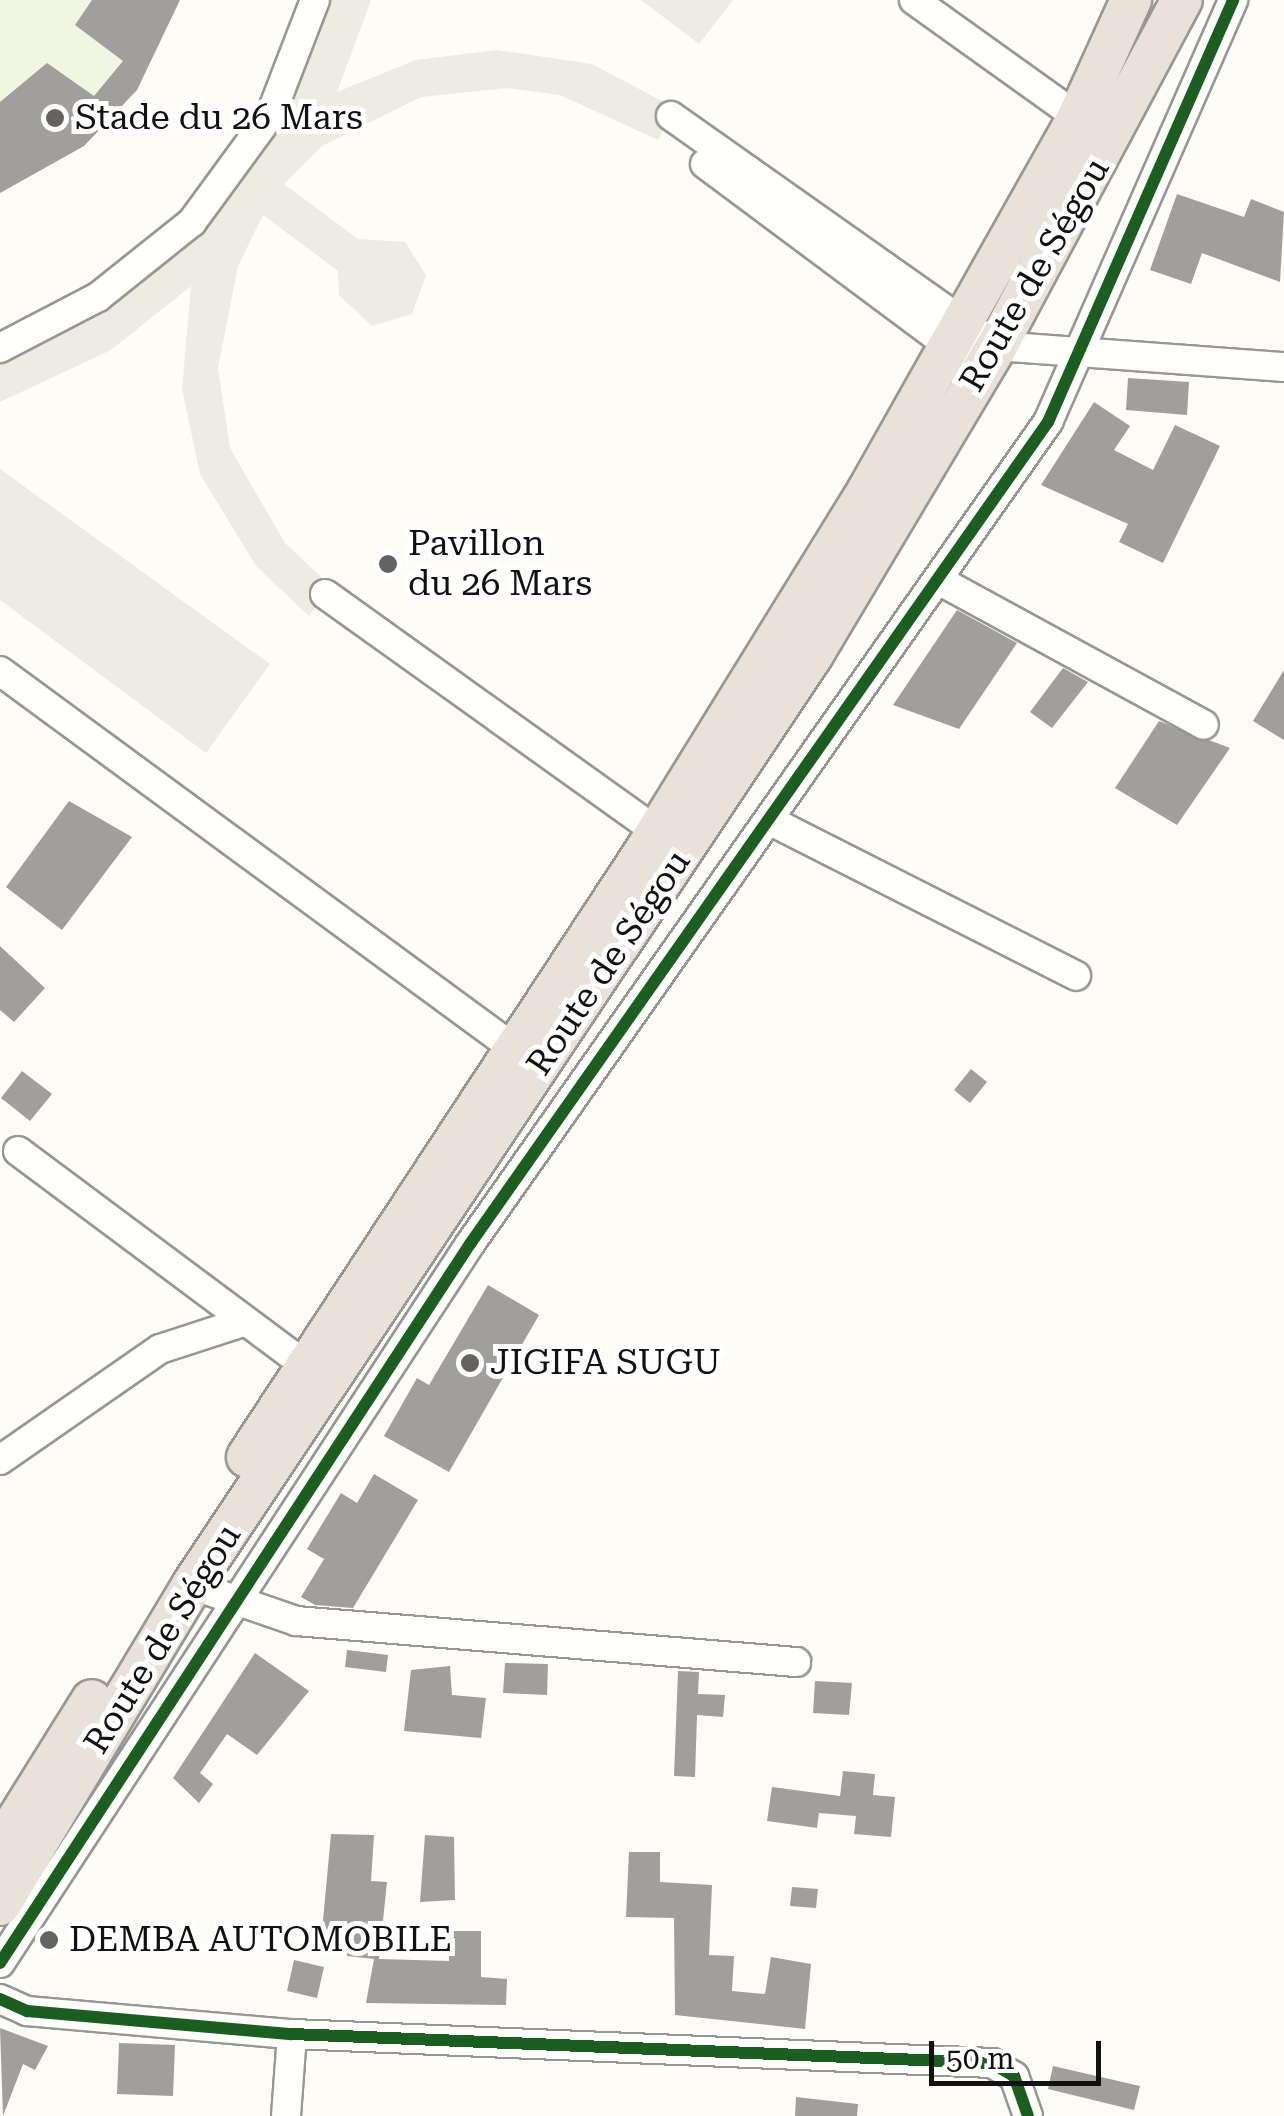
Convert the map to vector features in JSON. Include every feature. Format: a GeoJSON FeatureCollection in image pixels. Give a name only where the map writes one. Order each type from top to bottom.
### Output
{"type":"FeatureCollection","features":[{"type":"Feature","properties":{"kind":"highway","name":"Route de Ségou"},"geometry":{"type":"LineString","coordinates":[[0,1905],[192,1585],[528,1059],[666,849],[902,512],[972,347],[1131,0]]}},
{"type":"Feature","properties":{"kind":"highway","name":"Route de Ségou"},"geometry":{"type":"LineString","coordinates":[[972,347],[1114,137],[1182,0]]}},
{"type":"Feature","properties":{"kind":"highway","name":"Route de Ségou"},"geometry":{"type":"LineString","coordinates":[[0,1847],[305,1365],[528,1059]]}},
{"type":"Feature","properties":{"kind":"street"},"geometry":{"type":"LineString","coordinates":[[0,348],[98,297],[192,222],[271,114],[315,0]]}},
{"type":"Feature","properties":{"kind":"street"},"geometry":{"type":"LineString","coordinates":[[914,0],[1077,119],[1114,137]]}},
{"type":"Feature","properties":{"kind":"street"},"geometry":{"type":"LineString","coordinates":[[0,1963],[243,1599],[470,1244],[942,582],[1048,422],[1232,0]]}},
{"type":"Feature","properties":{"kind":"street"},"geometry":{"type":"LineString","coordinates":[[667,124],[972,347],[1284,367]]}},
{"type":"Feature","properties":{"kind":"street"},"geometry":{"type":"LineString","coordinates":[[942,582],[1204,725]]}},
{"type":"Feature","properties":{"kind":"street"},"geometry":{"type":"LineString","coordinates":[[319,601],[666,849]]}},
{"type":"Feature","properties":{"kind":"street"},"geometry":{"type":"LineString","coordinates":[[0,670],[528,1059]]}},
{"type":"Feature","properties":{"kind":"street"},"geometry":{"type":"LineString","coordinates":[[772,821],[1076,976]]}},
{"type":"Feature","properties":{"kind":"street"},"geometry":{"type":"LineString","coordinates":[[18,1152],[305,1365]]}},
{"type":"Feature","properties":{"kind":"street"},"geometry":{"type":"LineString","coordinates":[[0,1460],[160,1349],[246,1321]]}},
{"type":"Feature","properties":{"kind":"street"},"geometry":{"type":"LineString","coordinates":[[192,1585],[243,1599],[296,1621],[796,1662]]}},
{"type":"Feature","properties":{"kind":"street"},"geometry":{"type":"LineString","coordinates":[[0,1999],[27,2011],[292,2034],[992,2063],[1014,2076],[1028,2116]]}},
{"type":"Feature","properties":{"kind":"street"},"geometry":{"type":"LineString","coordinates":[[286,2116],[292,2034]]}},
{"type":"Feature","properties":{"kind":"green space","name":"Stade du 26 Mars"},"geometry":{"type":"Polygon","coordinates":[[[0,0],[180,0],[137,90],[84,146],[0,193],[0,0]]]}},
{"type":"Feature","properties":{"kind":"shaded area"},"geometry":{"type":"Polygon","coordinates":[[[330,0],[371,0],[337,92],[416,60],[497,50],[592,64],[675,108],[658,140],[560,95],[507,88],[421,97],[322,146],[284,184],[358,239],[405,242],[426,275],[412,314],[372,326],[339,295],[338,271],[263,215],[238,266],[218,368],[230,448],[285,543],[331,586],[309,616],[256,566],[200,474],[182,389],[191,286],[111,350],[0,402],[0,360],[112,303],[259,153],[330,0]]]}},
{"type":"Feature","properties":{"kind":"shaded area"},"geometry":{"type":"Polygon","coordinates":[[[641,0],[733,0],[699,44],[641,0]]]}},
{"type":"Feature","properties":{"kind":"shaded area"},"geometry":{"type":"Polygon","coordinates":[[[0,469],[270,664],[206,753],[0,600],[0,469]]]}},
{"type":"Feature","properties":{"kind":"building","name":"Stade du 26 Mars"},"geometry":{"type":"Polygon","coordinates":[[[92,0],[180,0],[137,90],[84,146],[0,193],[0,102],[47,63],[94,96],[123,61],[75,25],[92,0]]]}},
{"type":"Feature","properties":{"kind":"building"},"geometry":{"type":"Polygon","coordinates":[[[1177,194],[1244,217],[1251,199],[1284,212],[1280,282],[1202,253],[1191,284],[1150,270],[1177,194]]]}},
{"type":"Feature","properties":{"kind":"building"},"geometry":{"type":"Polygon","coordinates":[[[1128,378],[1189,382],[1187,415],[1126,410],[1128,378]]]}},
{"type":"Feature","properties":{"kind":"building"},"geometry":{"type":"Polygon","coordinates":[[[1094,402],[1130,426],[1114,450],[1153,470],[1175,425],[1220,446],[1163,563],[1119,542],[1128,524],[1041,485],[1094,402]]]}},
{"type":"Feature","properties":{"kind":"building"},"geometry":{"type":"Polygon","coordinates":[[[957,610],[1017,643],[959,729],[893,705],[957,610]]]}},
{"type":"Feature","properties":{"kind":"building"},"geometry":{"type":"Polygon","coordinates":[[[1063,668],[1088,682],[1052,728],[1030,712],[1063,668]]]}},
{"type":"Feature","properties":{"kind":"building"},"geometry":{"type":"Polygon","coordinates":[[[1284,670],[1284,740],[1253,721],[1284,670]]]}},
{"type":"Feature","properties":{"kind":"building"},"geometry":{"type":"Polygon","coordinates":[[[1159,721],[1230,748],[1177,825],[1115,788],[1159,721]]]}},
{"type":"Feature","properties":{"kind":"building"},"geometry":{"type":"Polygon","coordinates":[[[69,801],[132,837],[62,930],[6,887],[69,801]]]}},
{"type":"Feature","properties":{"kind":"building"},"geometry":{"type":"Polygon","coordinates":[[[0,946],[45,988],[14,1022],[0,1010],[0,946]]]}},
{"type":"Feature","properties":{"kind":"building"},"geometry":{"type":"Polygon","coordinates":[[[971,1069],[987,1082],[970,1103],[954,1090],[971,1069]]]}},
{"type":"Feature","properties":{"kind":"building"},"geometry":{"type":"Polygon","coordinates":[[[22,1071],[52,1094],[30,1121],[1,1098],[22,1071]]]}},
{"type":"Feature","properties":{"kind":"building"},"geometry":{"type":"Polygon","coordinates":[[[488,1285],[539,1315],[449,1472],[384,1436],[417,1378],[429,1385],[488,1285]]]}},
{"type":"Feature","properties":{"kind":"building"},"geometry":{"type":"Polygon","coordinates":[[[374,1474],[418,1500],[353,1608],[315,1605],[301,1597],[324,1559],[307,1549],[341,1493],[357,1503],[374,1474]]]}},
{"type":"Feature","properties":{"kind":"building"},"geometry":{"type":"Polygon","coordinates":[[[347,1650],[388,1655],[386,1672],[345,1667],[347,1650]]]}},
{"type":"Feature","properties":{"kind":"building"},"geometry":{"type":"Polygon","coordinates":[[[255,1653],[309,1691],[257,1755],[227,1734],[200,1773],[213,1784],[199,1803],[173,1778],[255,1653]]]}},
{"type":"Feature","properties":{"kind":"building"},"geometry":{"type":"Polygon","coordinates":[[[505,1663],[548,1664],[547,1695],[503,1693],[505,1663]]]}},
{"type":"Feature","properties":{"kind":"building"},"geometry":{"type":"Polygon","coordinates":[[[450,1666],[452,1695],[486,1698],[481,1738],[404,1731],[411,1670],[450,1666]]]}},
{"type":"Feature","properties":{"kind":"building"},"geometry":{"type":"Polygon","coordinates":[[[678,1671],[699,1672],[698,1694],[725,1695],[723,1717],[697,1715],[695,1777],[674,1776],[678,1671]]]}},
{"type":"Feature","properties":{"kind":"building"},"geometry":{"type":"Polygon","coordinates":[[[815,1681],[852,1683],[849,1715],[813,1713],[815,1681]]]}},
{"type":"Feature","properties":{"kind":"building"},"geometry":{"type":"Polygon","coordinates":[[[843,1771],[875,1774],[873,1795],[895,1797],[891,1837],[854,1834],[856,1816],[819,1813],[817,1828],[767,1821],[772,1787],[840,1796],[843,1771]]]}},
{"type":"Feature","properties":{"kind":"building"},"geometry":{"type":"Polygon","coordinates":[[[331,1834],[374,1835],[371,1881],[387,1882],[379,1959],[449,1961],[448,1931],[481,1931],[481,1977],[507,1979],[506,2005],[366,2003],[374,1959],[320,1953],[331,1834]]]}},
{"type":"Feature","properties":{"kind":"building"},"geometry":{"type":"Polygon","coordinates":[[[425,1835],[454,1837],[455,1900],[420,1902],[425,1835]]]}},
{"type":"Feature","properties":{"kind":"building"},"geometry":{"type":"Polygon","coordinates":[[[629,1852],[660,1852],[660,1882],[712,1885],[709,1955],[734,1956],[732,1991],[765,1994],[771,1957],[811,1964],[805,2029],[675,2015],[674,1918],[626,1917],[629,1852]]]}},
{"type":"Feature","properties":{"kind":"building"},"geometry":{"type":"Polygon","coordinates":[[[792,1887],[818,1889],[816,1908],[790,1906],[792,1887]]]}},
{"type":"Feature","properties":{"kind":"building"},"geometry":{"type":"Polygon","coordinates":[[[294,1960],[324,1967],[317,1998],[287,1991],[294,1960]]]}},
{"type":"Feature","properties":{"kind":"building"},"geometry":{"type":"Polygon","coordinates":[[[0,2028],[48,2046],[35,2070],[23,2064],[3,2116],[0,2028]]]}},
{"type":"Feature","properties":{"kind":"building"},"geometry":{"type":"Polygon","coordinates":[[[119,2043],[175,2045],[173,2096],[117,2094],[119,2043]]]}},
{"type":"Feature","properties":{"kind":"building"},"geometry":{"type":"Polygon","coordinates":[[[1053,2066],[1140,2086],[1134,2110],[1048,2089],[1053,2066]]]}},
{"type":"Feature","properties":{"kind":"building"},"geometry":{"type":"Polygon","coordinates":[[[796,2097],[858,2104],[857,2116],[795,2116],[796,2097]]]}},
{"type":"Feature","properties":{"kind":"cycle path"},"geometry":{"type":"LineString","coordinates":[[0,1963],[470,1244],[1048,422],[1233,0]]}},
{"type":"Feature","properties":{"kind":"cycle path"},"geometry":{"type":"LineString","coordinates":[[0,1999],[27,2011],[292,2034],[992,2063],[1014,2076],[1028,2116]]}},
{"type":"Feature","properties":{"kind":"place","name":"Stade du 26 Mars"},"geometry":{"type":"Point","coordinates":[55,118]}},
{"type":"Feature","properties":{"kind":"place","name":"Pavillon du 26 Mars"},"geometry":{"type":"Point","coordinates":[388,564]}},
{"type":"Feature","properties":{"kind":"place","name":"JIGIFA SUGU"},"geometry":{"type":"Point","coordinates":[470,1363]}},
{"type":"Feature","properties":{"kind":"place","name":"DEMBA AUTOMOBILE"},"geometry":{"type":"Point","coordinates":[49,1940]}}]}
